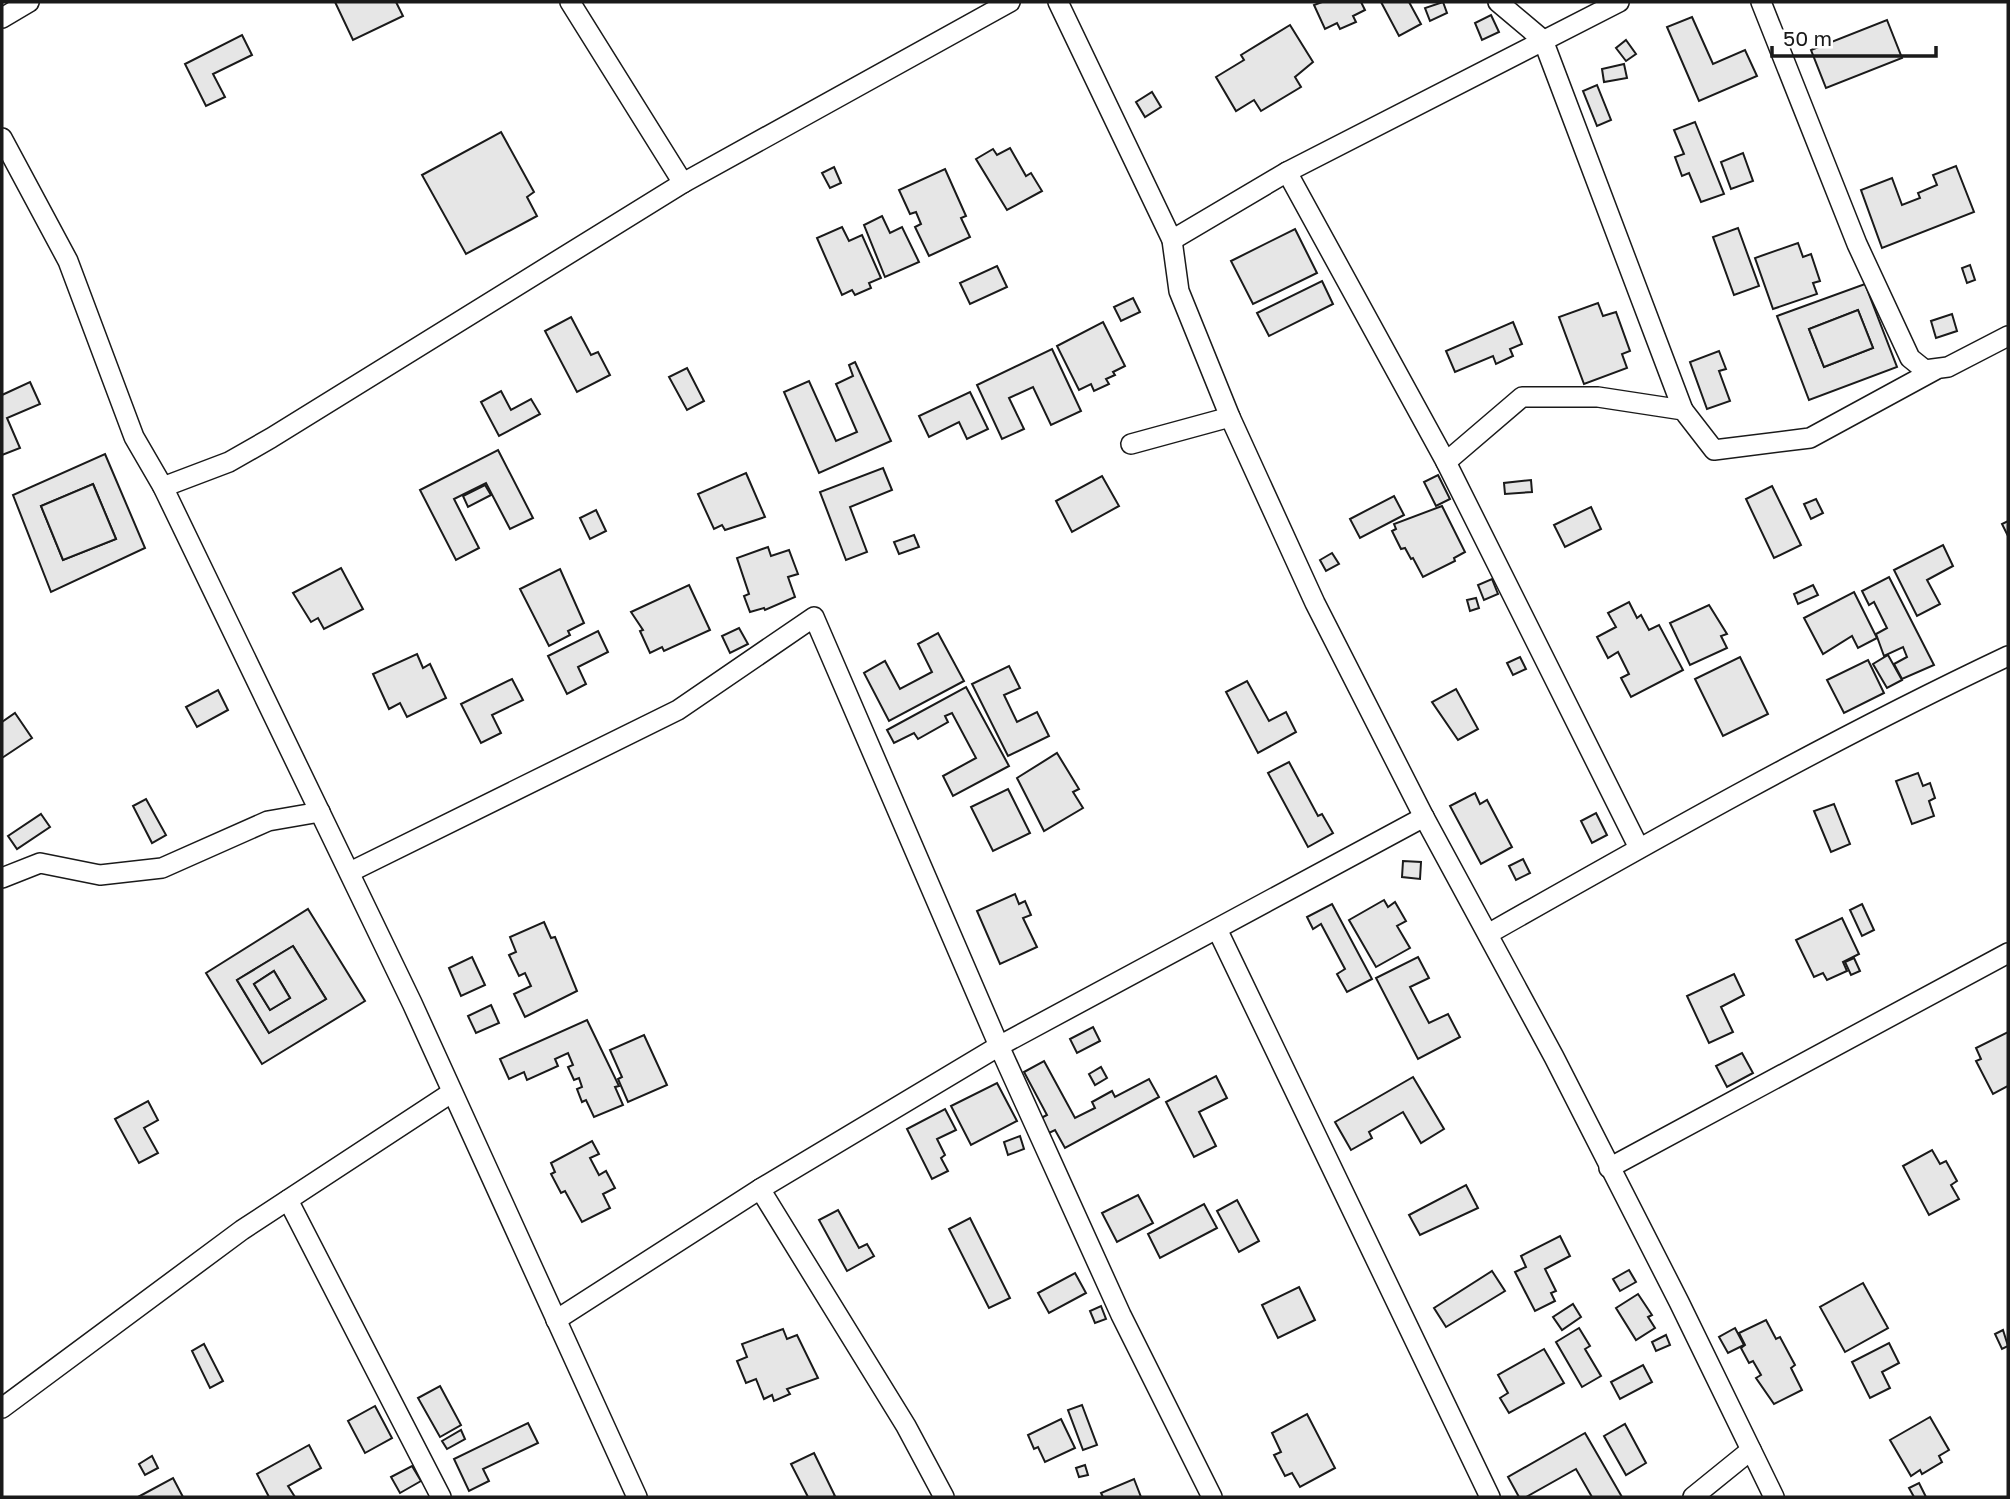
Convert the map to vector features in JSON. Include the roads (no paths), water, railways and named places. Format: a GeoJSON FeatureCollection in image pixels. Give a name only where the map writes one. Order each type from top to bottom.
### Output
{"type":"FeatureCollection","features":[{"type":"Feature","properties":{"kind":"street"},"geometry":{"type":"LineString","coordinates":[[2,18],[29,2]]}},
{"type":"Feature","properties":{"kind":"street"},"geometry":{"type":"LineString","coordinates":[[570,2],[683,183]]}},
{"type":"Feature","properties":{"kind":"street"},"geometry":{"type":"LineString","coordinates":[[163,487],[229,462],[271,438],[683,183],[1010,2]]}},
{"type":"Feature","properties":{"kind":"street"},"geometry":{"type":"LineString","coordinates":[[1058,2],[1172,240],[1179,291],[1230,417],[1315,603],[1424,817],[1488,934],[1679,1302],[1774,1497]]}},
{"type":"Feature","properties":{"kind":"street"},"geometry":{"type":"LineString","coordinates":[[1498,2],[1543,40],[1683,410],[1714,450],[1810,438],[1936,370]]}},
{"type":"Feature","properties":{"kind":"street"},"geometry":{"type":"LineString","coordinates":[[1172,240],[1287,172],[1619,2]]}},
{"type":"Feature","properties":{"kind":"street"},"geometry":{"type":"LineString","coordinates":[[1761,2],[1857,244],[1910,358],[1925,370],[1936,370],[1948,367],[2008,336]]}},
{"type":"Feature","properties":{"kind":"street"},"geometry":{"type":"LineString","coordinates":[[2,138],[68,261],[134,438],[163,487],[430,1040],[451,1093],[637,1497]]}},
{"type":"Feature","properties":{"kind":"street"},"geometry":{"type":"LineString","coordinates":[[1287,172],[1446,462],[1639,848]]}},
{"type":"Feature","properties":{"kind":"street"},"geometry":{"type":"LineString","coordinates":[[1446,462],[1522,397],[1598,397],[1683,410]]}},
{"type":"Feature","properties":{"kind":"street"},"geometry":{"type":"LineString","coordinates":[[1131,444],[1230,417]]}},
{"type":"Feature","properties":{"kind":"street"},"geometry":{"type":"LineString","coordinates":[[350,872],[678,710],[814,617],[999,1046],[1121,1315],[1212,1497]]}},
{"type":"Feature","properties":{"kind":"street"},"geometry":{"type":"LineString","coordinates":[[1488,934],[1639,848],[1924,696],[2008,656]]}},
{"type":"Feature","properties":{"kind":"street"},"geometry":{"type":"LineString","coordinates":[[2,878],[40,863],[100,875],[162,869],[268,821],[320,812]]}},
{"type":"Feature","properties":{"kind":"street"},"geometry":{"type":"LineString","coordinates":[[556,1320],[760,1189],[999,1046],[1424,817]]}},
{"type":"Feature","properties":{"kind":"street"},"geometry":{"type":"LineString","coordinates":[[1217,929],[1490,1497]]}},
{"type":"Feature","properties":{"kind":"street"},"geometry":{"type":"LineString","coordinates":[[1609,1168],[2008,953]]}},
{"type":"Feature","properties":{"kind":"street"},"geometry":{"type":"LineString","coordinates":[[2,1408],[242,1230],[451,1093]]}},
{"type":"Feature","properties":{"kind":"street"},"geometry":{"type":"LineString","coordinates":[[760,1189],[906,1426],[944,1497]]}},
{"type":"Feature","properties":{"kind":"street"},"geometry":{"type":"LineString","coordinates":[[288,1200],[440,1497]]}},
{"type":"Feature","properties":{"kind":"street"},"geometry":{"type":"LineString","coordinates":[[1693,1497],[1751,1450]]}}]}
